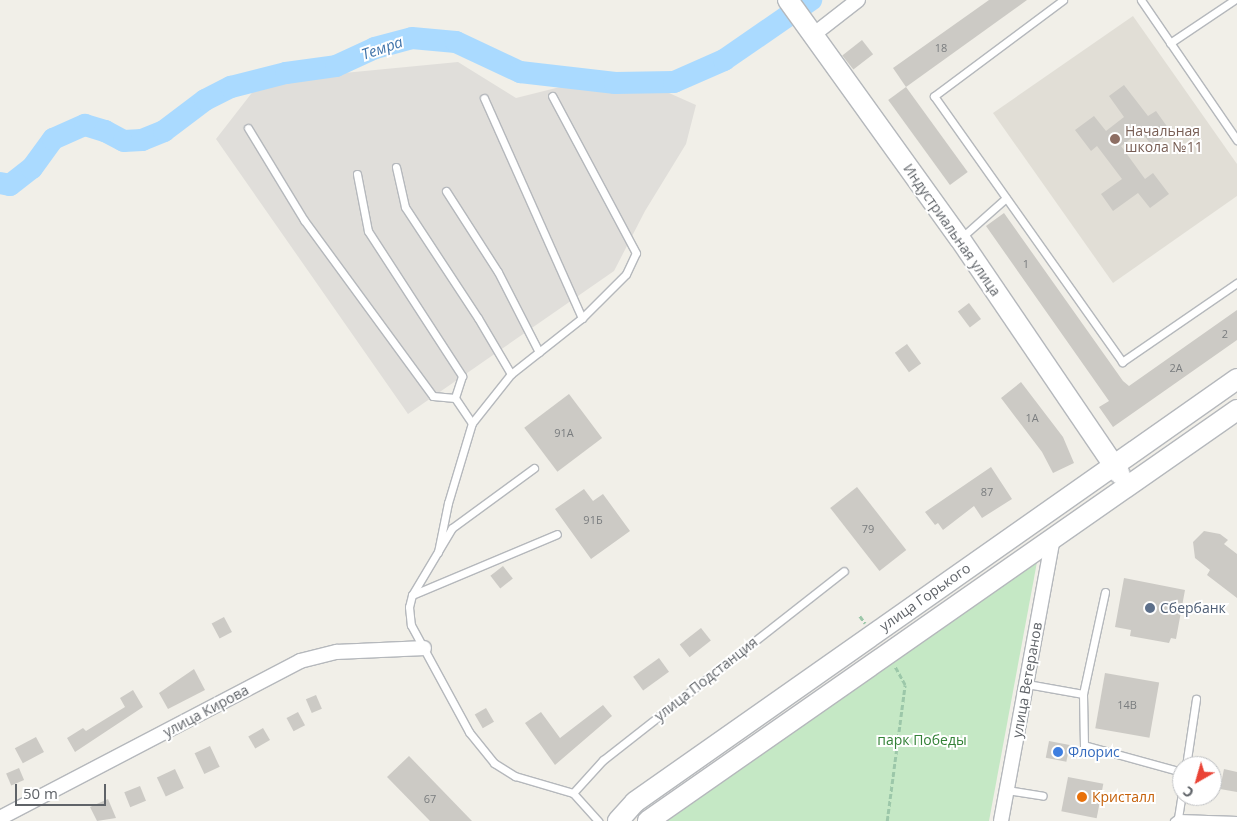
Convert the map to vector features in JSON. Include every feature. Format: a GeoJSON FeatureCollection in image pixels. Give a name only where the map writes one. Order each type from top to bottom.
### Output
{"type":"FeatureCollection","features":[{"type":"Feature","properties":{"kind":"main road","name":"Индустриальная улица"},"geometry":{"type":"LineString","coordinates":[[788,0],[960,239],[1128,486]]}},
{"type":"Feature","properties":{"kind":"main road","name":"улица Горького"},"geometry":{"type":"LineString","coordinates":[[618,821],[634,802],[1114,464],[1237,380]]}},
{"type":"Feature","properties":{"kind":"main road","name":"улица Горького"},"geometry":{"type":"LineString","coordinates":[[648,821],[1237,410]]}},
{"type":"Feature","properties":{"kind":"street"},"geometry":{"type":"LineString","coordinates":[[812,35],[858,0]]}},
{"type":"Feature","properties":{"kind":"street","name":"улица Ветеранов"},"geometry":{"type":"LineString","coordinates":[[1001,821],[1053,539]]}},
{"type":"Feature","properties":{"kind":"street","name":"улица Кирова"},"geometry":{"type":"LineString","coordinates":[[0,818],[300,661],[337,652],[424,648]]}},
{"type":"Feature","properties":{"kind":"lane"},"geometry":{"type":"LineString","coordinates":[[1063,0],[934,96],[1122,362],[1237,283]]}},
{"type":"Feature","properties":{"kind":"lane"},"geometry":{"type":"LineString","coordinates":[[1141,0],[1237,140]]}},
{"type":"Feature","properties":{"kind":"lane"},"geometry":{"type":"LineString","coordinates":[[1170,43],[1234,0]]}},
{"type":"Feature","properties":{"kind":"lane"},"geometry":{"type":"LineString","coordinates":[[438,552],[448,503],[472,423],[511,374],[582,318],[626,274],[636,253],[552,96]]}},
{"type":"Feature","properties":{"kind":"lane"},"geometry":{"type":"LineString","coordinates":[[484,98],[582,318]]}},
{"type":"Feature","properties":{"kind":"lane"},"geometry":{"type":"LineString","coordinates":[[248,128],[304,220],[433,396],[455,398]]}},
{"type":"Feature","properties":{"kind":"lane"},"geometry":{"type":"LineString","coordinates":[[396,167],[405,207],[478,318],[511,374]]}},
{"type":"Feature","properties":{"kind":"lane"},"geometry":{"type":"LineString","coordinates":[[357,174],[368,231],[462,376],[455,398]]}},
{"type":"Feature","properties":{"kind":"lane"},"geometry":{"type":"LineString","coordinates":[[446,191],[498,272],[539,352]]}},
{"type":"Feature","properties":{"kind":"lane"},"geometry":{"type":"LineString","coordinates":[[960,239],[1006,198]]}},
{"type":"Feature","properties":{"kind":"lane"},"geometry":{"type":"LineString","coordinates":[[455,398],[472,423]]}},
{"type":"Feature","properties":{"kind":"lane"},"geometry":{"type":"LineString","coordinates":[[534,468],[452,528],[412,595],[408,607],[411,625],[469,732],[494,763],[515,776],[573,792],[598,821]]}},
{"type":"Feature","properties":{"kind":"lane"},"geometry":{"type":"LineString","coordinates":[[412,595],[557,534]]}},
{"type":"Feature","properties":{"kind":"lane","name":"улица Подстанция"},"geometry":{"type":"LineString","coordinates":[[573,792],[603,760],[844,571]]}},
{"type":"Feature","properties":{"kind":"lane"},"geometry":{"type":"LineString","coordinates":[[1105,592],[1083,694],[1084,745],[1172,769]]}},
{"type":"Feature","properties":{"kind":"lane"},"geometry":{"type":"LineString","coordinates":[[1026,684],[1083,694]]}},
{"type":"Feature","properties":{"kind":"lane"},"geometry":{"type":"LineString","coordinates":[[1187,756],[1196,698]]}},
{"type":"Feature","properties":{"kind":"lane"},"geometry":{"type":"LineString","coordinates":[[1007,790],[1043,796]]}},
{"type":"Feature","properties":{"kind":"lane"},"geometry":{"type":"LineString","coordinates":[[1179,806],[1176,819],[1237,820]]}},
{"type":"Feature","properties":{"kind":"path"},"geometry":{"type":"LineString","coordinates":[[860,616],[873,633]]}},
{"type":"Feature","properties":{"kind":"path"},"geometry":{"type":"LineString","coordinates":[[887,821],[905,685],[888,654]]}},
{"type":"Feature","properties":{"kind":"shaded area","name":"Начальная школа №11"},"geometry":{"type":"Polygon","coordinates":[[[1133,16],[1237,164],[1237,196],[1113,283],[993,113],[1133,16]]]}},
{"type":"Feature","properties":{"kind":"shaded area"},"geometry":{"type":"Polygon","coordinates":[[[458,62],[516,98],[576,83],[669,93],[696,105],[686,144],[645,211],[614,271],[408,414],[216,139],[261,81],[458,62]]]}},
{"type":"Feature","properties":{"kind":"green space","name":"парк Победы"},"geometry":{"type":"Polygon","coordinates":[[[1037,562],[989,821],[665,821],[679,810],[1037,562]]]}},
{"type":"Feature","properties":{"kind":"building"},"geometry":{"type":"Polygon","coordinates":[[[989,0],[1027,0],[906,87],[893,68],[989,0]]]}},
{"type":"Feature","properties":{"kind":"building"},"geometry":{"type":"Polygon","coordinates":[[[862,40],[873,54],[853,70],[842,55],[862,40]]]}},
{"type":"Feature","properties":{"kind":"building"},"geometry":{"type":"Polygon","coordinates":[[[1124,85],[1148,116],[1156,111],[1171,132],[1152,146],[1141,131],[1121,146],[1145,179],[1153,173],[1169,194],[1150,208],[1138,193],[1113,211],[1101,194],[1122,179],[1097,146],[1091,151],[1075,130],[1094,116],[1106,131],[1124,117],[1109,96],[1124,85]]]}},
{"type":"Feature","properties":{"kind":"building"},"geometry":{"type":"Polygon","coordinates":[[[906,87],[968,172],[950,185],[888,100],[906,87]]]}},
{"type":"Feature","properties":{"kind":"building"},"geometry":{"type":"Polygon","coordinates":[[[1004,213],[1123,381],[1129,386],[1237,310],[1237,340],[1113,427],[1099,407],[1109,401],[986,226],[1004,213]]]}},
{"type":"Feature","properties":{"kind":"building"},"geometry":{"type":"Polygon","coordinates":[[[969,303],[981,319],[970,327],[958,311],[969,303]]]}},
{"type":"Feature","properties":{"kind":"building"},"geometry":{"type":"Polygon","coordinates":[[[907,344],[921,363],[909,372],[895,353],[907,344]]]}},
{"type":"Feature","properties":{"kind":"building"},"geometry":{"type":"Polygon","coordinates":[[[1021,382],[1063,437],[1074,463],[1053,473],[1042,452],[1001,398],[1021,382]]]}},
{"type":"Feature","properties":{"kind":"building"},"geometry":{"type":"Polygon","coordinates":[[[569,394],[602,438],[557,472],[524,428],[569,394]]]}},
{"type":"Feature","properties":{"kind":"building"},"geometry":{"type":"Polygon","coordinates":[[[991,467],[1012,499],[982,518],[974,506],[943,530],[938,523],[935,525],[925,512],[991,467]]]}},
{"type":"Feature","properties":{"kind":"building"},"geometry":{"type":"Polygon","coordinates":[[[857,487],[906,550],[879,571],[830,508],[857,487]]]}},
{"type":"Feature","properties":{"kind":"building"},"geometry":{"type":"Polygon","coordinates":[[[584,489],[593,501],[603,494],[630,531],[591,559],[555,509],[584,489]]]}},
{"type":"Feature","properties":{"kind":"building"},"geometry":{"type":"Polygon","coordinates":[[[1204,531],[1220,534],[1228,540],[1224,544],[1237,554],[1237,598],[1207,575],[1210,570],[1195,558],[1193,542],[1204,531]]]}},
{"type":"Feature","properties":{"kind":"building"},"geometry":{"type":"Polygon","coordinates":[[[503,566],[513,579],[500,588],[490,576],[503,566]]]}},
{"type":"Feature","properties":{"kind":"building","name":"Сбербанк"},"geometry":{"type":"Polygon","coordinates":[[[1124,578],[1185,590],[1176,639],[1171,638],[1169,643],[1130,636],[1131,630],[1115,627],[1124,578]]]}},
{"type":"Feature","properties":{"kind":"building"},"geometry":{"type":"Polygon","coordinates":[[[224,617],[232,632],[220,639],[212,624],[224,617]]]}},
{"type":"Feature","properties":{"kind":"building"},"geometry":{"type":"Polygon","coordinates":[[[701,628],[711,641],[690,657],[680,645],[701,628]]]}},
{"type":"Feature","properties":{"kind":"building"},"geometry":{"type":"Polygon","coordinates":[[[659,658],[669,672],[643,691],[633,677],[659,658]]]}},
{"type":"Feature","properties":{"kind":"building"},"geometry":{"type":"Polygon","coordinates":[[[194,669],[205,690],[168,709],[159,693],[194,669]]]}},
{"type":"Feature","properties":{"kind":"building"},"geometry":{"type":"Polygon","coordinates":[[[1105,673],[1159,683],[1149,738],[1095,728],[1105,673]]]}},
{"type":"Feature","properties":{"kind":"building"},"geometry":{"type":"Polygon","coordinates":[[[133,690],[143,707],[75,752],[67,738],[83,728],[86,731],[125,707],[120,698],[133,690]]]}},
{"type":"Feature","properties":{"kind":"building"},"geometry":{"type":"Polygon","coordinates":[[[316,695],[322,709],[312,713],[306,699],[316,695]]]}},
{"type":"Feature","properties":{"kind":"building"},"geometry":{"type":"Polygon","coordinates":[[[603,705],[612,716],[555,765],[525,723],[541,712],[560,738],[603,705]]]}},
{"type":"Feature","properties":{"kind":"building"},"geometry":{"type":"Polygon","coordinates":[[[486,708],[494,722],[483,728],[475,714],[486,708]]]}},
{"type":"Feature","properties":{"kind":"building"},"geometry":{"type":"Polygon","coordinates":[[[298,712],[305,725],[294,731],[287,718],[298,712]]]}},
{"type":"Feature","properties":{"kind":"building"},"geometry":{"type":"Polygon","coordinates":[[[263,728],[270,740],[255,749],[248,736],[263,728]]]}},
{"type":"Feature","properties":{"kind":"building"},"geometry":{"type":"Polygon","coordinates":[[[36,737],[44,752],[23,763],[15,748],[36,737]]]}},
{"type":"Feature","properties":{"kind":"building","name":"Флорис"},"geometry":{"type":"Polygon","coordinates":[[[1049,741],[1070,745],[1066,762],[1046,758],[1049,741]]]}},
{"type":"Feature","properties":{"kind":"building"},"geometry":{"type":"Polygon","coordinates":[[[210,746],[220,767],[204,774],[195,753],[210,746]]]}},
{"type":"Feature","properties":{"kind":"building"},"geometry":{"type":"Polygon","coordinates":[[[409,756],[472,821],[430,821],[387,777],[409,756]]]}},
{"type":"Feature","properties":{"kind":"building"},"geometry":{"type":"Polygon","coordinates":[[[19,768],[24,780],[11,785],[6,773],[19,768]]]}},
{"type":"Feature","properties":{"kind":"building"},"geometry":{"type":"Polygon","coordinates":[[[175,769],[184,788],[166,796],[157,777],[175,769]]]}},
{"type":"Feature","properties":{"kind":"building"},"geometry":{"type":"Polygon","coordinates":[[[1224,769],[1237,772],[1237,792],[1222,789],[1224,769]]]}},
{"type":"Feature","properties":{"kind":"building","name":"Кристалл"},"geometry":{"type":"Polygon","coordinates":[[[1068,777],[1103,784],[1097,818],[1061,811],[1068,777]]]}},
{"type":"Feature","properties":{"kind":"building"},"geometry":{"type":"Polygon","coordinates":[[[140,786],[146,801],[130,807],[124,792],[140,786]]]}},
{"type":"Feature","properties":{"kind":"building"},"geometry":{"type":"Polygon","coordinates":[[[108,799],[116,818],[97,821],[90,807],[108,799]]]}},
{"type":"Feature","properties":{"kind":"waterway","name":"Темра"},"geometry":{"type":"LineString","coordinates":[[0,183],[10,185],[32,168],[53,139],[85,125],[105,131],[124,141],[142,140],[164,131],[205,100],[231,87],[286,73],[336,66],[375,48],[412,38],[456,42],[520,72],[615,83],[674,82],[724,60],[811,0]]}},
{"type":"Feature","properties":{"kind":"place","name":"Начальная школа №11"},"geometry":{"type":"Point","coordinates":[1115,139]}},
{"type":"Feature","properties":{"kind":"place","name":"Сбербанк"},"geometry":{"type":"Point","coordinates":[1150,608]}},
{"type":"Feature","properties":{"kind":"place","name":"Флорис"},"geometry":{"type":"Point","coordinates":[1058,752]}},
{"type":"Feature","properties":{"kind":"place","name":"Кристалл"},"geometry":{"type":"Point","coordinates":[1082,797]}}]}
